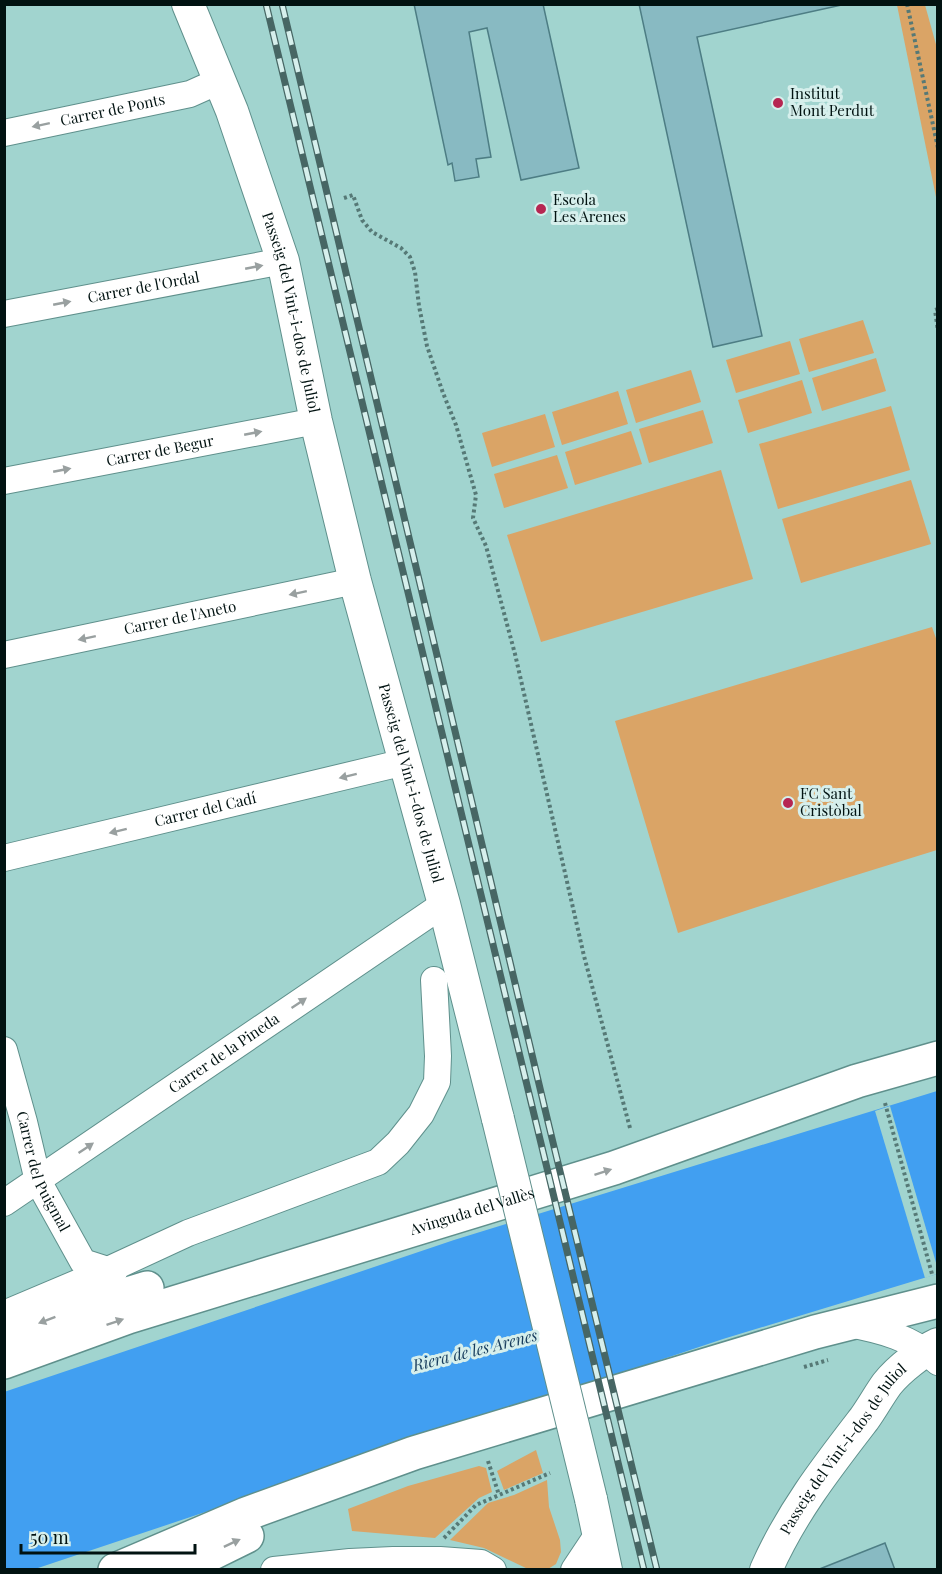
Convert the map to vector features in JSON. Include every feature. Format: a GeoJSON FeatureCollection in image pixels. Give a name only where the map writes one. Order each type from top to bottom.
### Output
{"type":"FeatureCollection","features":[{"type":"Feature","properties":{"kind":"main road","name":"Avinguda del Vallès"},"geometry":{"type":"LineString","coordinates":[[4,1336],[59,1315],[115,1282],[160,1285],[432,1206],[558,1165],[811,1075],[938,1036]]}},
{"type":"Feature","properties":{"kind":"main road","name":"Avinguda del Vallès"},"geometry":{"type":"LineString","coordinates":[[4,1362],[128,1317],[614,1168],[858,1081],[938,1058]]}},
{"type":"Feature","properties":{"kind":"main road"},"geometry":{"type":"LineString","coordinates":[[115,1569],[246,1514],[414,1453],[936,1293]]}},
{"type":"Feature","properties":{"kind":"main road"},"geometry":{"type":"LineString","coordinates":[[178,1569],[268,1526],[353,1490],[421,1467],[938,1318]]}},
{"type":"Feature","properties":{"kind":"street","name":"Passeig del Vint-i-dos de Juliol"},"geometry":{"type":"LineString","coordinates":[[188,4],[232,111],[283,261],[316,421],[355,581],[444,904],[591,1499],[606,1569]]}},
{"type":"Feature","properties":{"kind":"street","name":"Carrer de Ponts"},"geometry":{"type":"LineString","coordinates":[[4,133],[190,94],[219,81]]}},
{"type":"Feature","properties":{"kind":"street","name":"Carrer de l'Ordal"},"geometry":{"type":"LineString","coordinates":[[4,314],[283,261]]}},
{"type":"Feature","properties":{"kind":"street","name":"Carrer de Begur"},"geometry":{"type":"LineString","coordinates":[[4,481],[316,421]]}},
{"type":"Feature","properties":{"kind":"street","name":"Carrer de l'Aneto"},"geometry":{"type":"LineString","coordinates":[[4,655],[355,581]]}},
{"type":"Feature","properties":{"kind":"street","name":"Carrer del Cadí"},"geometry":{"type":"LineString","coordinates":[[4,858],[405,762]]}},
{"type":"Feature","properties":{"kind":"street","name":"Carrer de la Pineda"},"geometry":{"type":"LineString","coordinates":[[4,1203],[444,904]]}},
{"type":"Feature","properties":{"kind":"street","name":"Avinguda del Vallès"},"geometry":{"type":"LineString","coordinates":[[4,1314],[115,1282],[188,1233],[378,1162],[398,1143],[420,1114],[437,1082],[434,980]]}},
{"type":"Feature","properties":{"kind":"street","name":"Carrer del Puigmal"},"geometry":{"type":"LineString","coordinates":[[4,1050],[38,1181],[83,1262],[115,1282]]}},
{"type":"Feature","properties":{"kind":"street"},"geometry":{"type":"LineString","coordinates":[[844,1323],[883,1332],[933,1352]]}},
{"type":"Feature","properties":{"kind":"street","name":"Passeig del Vint-i-dos de Juliol"},"geometry":{"type":"LineString","coordinates":[[766,1569],[786,1527],[826,1467],[866,1416],[888,1383],[933,1352]]}},
{"type":"Feature","properties":{"kind":"street"},"geometry":{"type":"LineString","coordinates":[[574,1569],[598,1534]]}},
{"type":"Feature","properties":{"kind":"street"},"geometry":{"type":"LineString","coordinates":[[274,1569],[392,1565],[440,1560],[482,1563],[493,1569]]}},
{"type":"Feature","properties":{"kind":"path"},"geometry":{"type":"LineString","coordinates":[[907,4],[938,148]]}},
{"type":"Feature","properties":{"kind":"path"},"geometry":{"type":"LineString","coordinates":[[344,198],[353,195],[362,220],[372,232],[401,248],[410,257],[415,272],[419,306],[428,346],[456,425],[476,495],[472,518],[486,546],[515,654],[584,956],[630,1128]]}},
{"type":"Feature","properties":{"kind":"path"},"geometry":{"type":"LineString","coordinates":[[938,309],[935,310],[938,331]]}},
{"type":"Feature","properties":{"kind":"path"},"geometry":{"type":"LineString","coordinates":[[885,1103],[936,1293]]}},
{"type":"Feature","properties":{"kind":"path"},"geometry":{"type":"LineString","coordinates":[[489,1461],[499,1495]]}},
{"type":"Feature","properties":{"kind":"path"},"geometry":{"type":"LineString","coordinates":[[441,1540],[476,1505],[550,1473]]}},
{"type":"Feature","properties":{"kind":"shaded area"},"geometry":{"type":"Polygon","coordinates":[[[897,5],[925,5],[937,48],[937,202],[897,5]]]}},
{"type":"Feature","properties":{"kind":"shaded area"},"geometry":{"type":"Polygon","coordinates":[[[863,320],[874,353],[809,372],[799,339],[863,320]]]}},
{"type":"Feature","properties":{"kind":"shaded area"},"geometry":{"type":"Polygon","coordinates":[[[790,341],[800,374],[736,393],[726,360],[790,341]]]}},
{"type":"Feature","properties":{"kind":"shaded area"},"geometry":{"type":"Polygon","coordinates":[[[876,358],[886,391],[822,411],[812,378],[876,358]]]}},
{"type":"Feature","properties":{"kind":"shaded area"},"geometry":{"type":"Polygon","coordinates":[[[691,370],[701,402],[636,423],[626,390],[691,370]]]}},
{"type":"Feature","properties":{"kind":"shaded area"},"geometry":{"type":"Polygon","coordinates":[[[802,380],[812,413],[748,433],[738,400],[802,380]]]}},
{"type":"Feature","properties":{"kind":"shaded area"},"geometry":{"type":"Polygon","coordinates":[[[618,391],[628,424],[562,445],[552,412],[618,391]]]}},
{"type":"Feature","properties":{"kind":"shaded area"},"geometry":{"type":"Polygon","coordinates":[[[891,406],[910,470],[778,509],[759,444],[891,406]]]}},
{"type":"Feature","properties":{"kind":"shaded area"},"geometry":{"type":"Polygon","coordinates":[[[703,410],[713,443],[649,463],[639,429],[703,410]]]}},
{"type":"Feature","properties":{"kind":"shaded area"},"geometry":{"type":"Polygon","coordinates":[[[545,414],[555,447],[492,467],[482,433],[545,414]]]}},
{"type":"Feature","properties":{"kind":"shaded area"},"geometry":{"type":"Polygon","coordinates":[[[631,431],[642,464],[575,485],[565,452],[631,431]]]}},
{"type":"Feature","properties":{"kind":"shaded area"},"geometry":{"type":"Polygon","coordinates":[[[557,455],[568,488],[504,508],[494,474],[557,455]]]}},
{"type":"Feature","properties":{"kind":"shaded area"},"geometry":{"type":"Polygon","coordinates":[[[721,470],[753,579],[541,642],[507,535],[721,470]]]}},
{"type":"Feature","properties":{"kind":"shaded area"},"geometry":{"type":"Polygon","coordinates":[[[911,480],[931,544],[801,583],[782,519],[911,480]]]}},
{"type":"Feature","properties":{"kind":"shaded area","name":"FC Sant Cristòbal"},"geometry":{"type":"Polygon","coordinates":[[[932,627],[938,644],[937,850],[678,933],[615,721],[932,627]]]}},
{"type":"Feature","properties":{"kind":"shaded area"},"geometry":{"type":"Polygon","coordinates":[[[536,1450],[543,1473],[504,1490],[497,1471],[536,1450]]]}},
{"type":"Feature","properties":{"kind":"shaded area"},"geometry":{"type":"Polygon","coordinates":[[[479,1466],[486,1468],[492,1492],[479,1498],[435,1538],[352,1531],[348,1509],[408,1486],[479,1466]]]}},
{"type":"Feature","properties":{"kind":"shaded area"},"geometry":{"type":"Polygon","coordinates":[[[547,1480],[549,1507],[560,1540],[561,1552],[556,1564],[548,1569],[528,1569],[484,1548],[450,1540],[488,1503],[514,1495],[547,1480]]]}},
{"type":"Feature","properties":{"kind":"water","name":"Riera de les Arenes"},"geometry":{"type":"Polygon","coordinates":[[[937,1091],[937,1274],[723,1339],[35,1569],[5,1569],[4,1392],[454,1240],[937,1091]]]}},
{"type":"Feature","properties":{"kind":"pier"},"geometry":{"type":"Polygon","coordinates":[[[890,1106],[937,1266],[937,1274],[925,1278],[875,1111],[890,1106]]]}},
{"type":"Feature","properties":{"kind":"building"},"geometry":{"type":"Polygon","coordinates":[[[414,4],[543,4],[579,168],[521,180],[487,28],[469,32],[491,157],[476,159],[479,177],[455,181],[452,163],[448,165],[414,4]]]}},
{"type":"Feature","properties":{"kind":"building"},"geometry":{"type":"Polygon","coordinates":[[[639,4],[846,4],[697,37],[762,336],[713,347],[639,4]]]}},
{"type":"Feature","properties":{"kind":"building"},"geometry":{"type":"Polygon","coordinates":[[[885,1543],[895,1570],[817,1570],[885,1543]]]}},
{"type":"Feature","properties":{"kind":"railway"},"geometry":{"type":"LineString","coordinates":[[266,4],[644,1570]]}},
{"type":"Feature","properties":{"kind":"railway"},"geometry":{"type":"LineString","coordinates":[[282,4],[657,1570]]}},
{"type":"Feature","properties":{"kind":"place","name":"Institut Mont Perdut"},"geometry":{"type":"Point","coordinates":[778,103]}},
{"type":"Feature","properties":{"kind":"place","name":"Escola Les Arenes"},"geometry":{"type":"Point","coordinates":[541,209]}},
{"type":"Feature","properties":{"kind":"place","name":"FC Sant Cristòbal"},"geometry":{"type":"Point","coordinates":[788,803]}}]}
